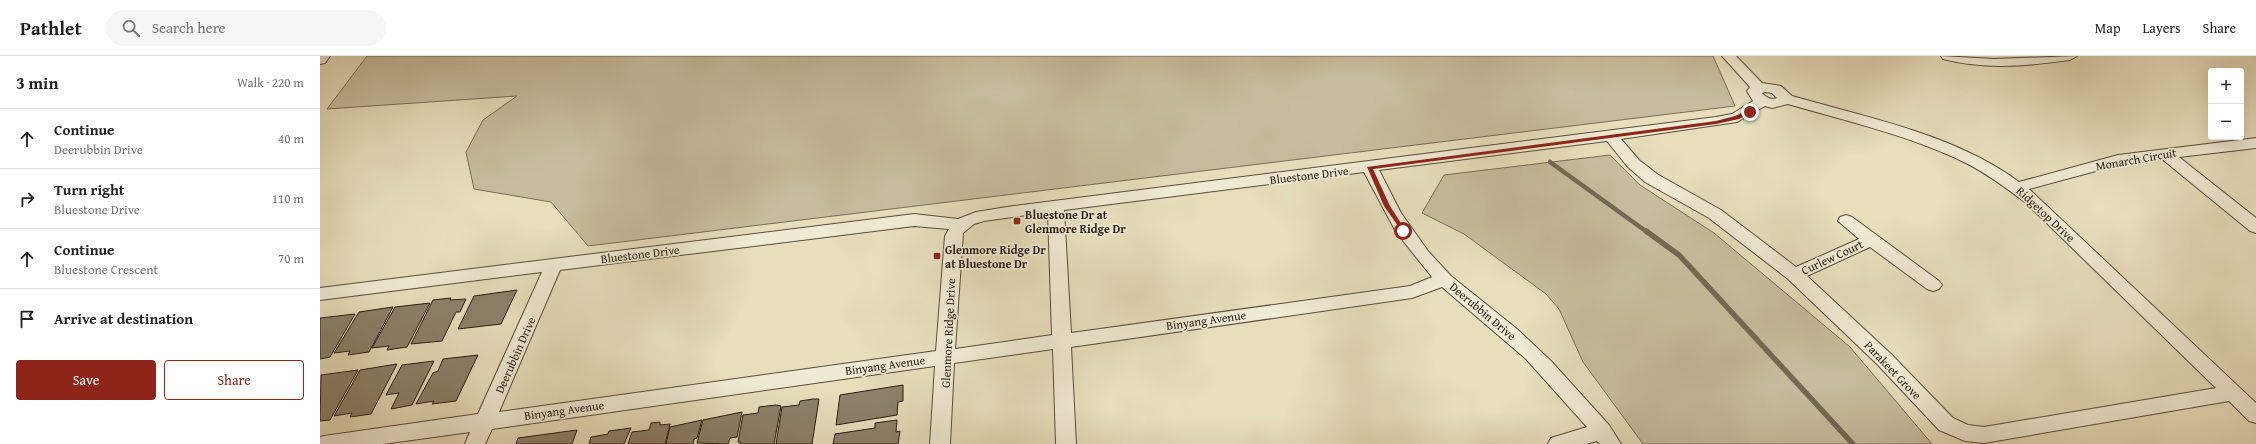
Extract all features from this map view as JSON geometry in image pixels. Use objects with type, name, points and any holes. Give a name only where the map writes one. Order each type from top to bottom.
[{"type":"street","points":[[320,60],[323,56]]},
{"type":"street","points":[[1729,56],[1761,94]]},
{"type":"street","points":[[1948,56],[1970,61],[1995,64],[2070,56]]},
{"type":"street","name":"Ridgetop Drive","points":[[1761,94],[1776,104],[1784,99],[1947,147],[1977,161],[2018,187],[2256,415]]},
{"type":"street","name":"Bluestone Drive","points":[[320,294],[914,220],[961,225],[978,217],[1007,212],[1611,136],[1737,118],[1761,94]]},
{"type":"street","name":"Parakeet Grove","points":[[1611,136],[1633,163],[1651,178],[1715,214],[1794,275],[1884,359],[1938,417],[1965,438],[2233,393]]},
{"type":"street","name":"Monarch Circuit","points":[[2018,187],[2111,161],[2256,143]]},
{"type":"street","points":[[2165,154],[2256,227]]},
{"type":"street","name":"Deerubbin Drive","points":[[1370,167],[1387,206],[1403,231],[1444,279],[1539,359],[1571,393],[1606,438]]},
{"type":"street","points":[[1056,206],[1066,444]]},
{"type":"street","name":"Curlew Court","points":[[1846,222],[1933,285]]},
{"type":"street","name":"Glenmore Ridge Drive","points":[[940,444],[947,357],[953,236],[961,225]]},
{"type":"street","name":"Curlew Court","points":[[1794,275],[1871,240]]},
{"type":"street","name":"Deerubbin Drive","points":[[475,444],[554,265]]},
{"type":"street","name":"Binyang Avenue","points":[[324,444],[1412,292],[1444,279]]},
{"type":"street","points":[[1558,444],[1606,438]]},
{"type":"shaded area","points":[[367,56],[1713,56],[1735,106],[588,246],[551,202],[474,189],[466,152],[483,120],[517,96],[327,109]]},
{"type":"shaded area","points":[[1610,155],[1640,185],[1714,233],[1850,347],[1932,444],[1643,444],[1583,362],[1559,309],[1546,294],[1464,234],[1422,213],[1444,175]]},
{"type":"building","points":[[517,290],[501,324],[458,329],[474,296]]},
{"type":"building","points":[[451,298],[450,300],[466,299],[460,312],[456,312],[442,341],[411,344],[433,300]]},
{"type":"building","points":[[430,303],[407,347],[387,350],[389,346],[372,348],[395,307]]},
{"type":"building","points":[[393,307],[369,352],[348,355],[350,351],[334,353],[359,312]]},
{"type":"building","points":[[355,314],[330,357],[320,359],[320,318]]},
{"type":"building","points":[[478,355],[456,401],[432,404],[434,401],[416,404],[433,373],[438,371],[443,359]]},
{"type":"building","points":[[434,361],[412,405],[391,409],[399,393],[386,395],[402,365]]},
{"type":"building","points":[[397,364],[371,414],[350,417],[352,413],[334,416],[360,370]]},
{"type":"building","points":[[358,370],[330,420],[320,421],[321,375]]},
{"type":"building","points":[[903,385],[903,401],[898,402],[897,415],[836,425],[840,395]]},
{"type":"building","points":[[819,399],[812,444],[776,444],[782,407],[799,405],[800,401]]},
{"type":"building","points":[[776,405],[781,406],[774,444],[740,444],[740,442],[738,442],[743,415],[758,413],[759,407]]},
{"type":"building","points":[[742,412],[737,437],[730,438],[728,444],[697,443],[703,420]]},
{"type":"building","points":[[702,420],[697,438],[694,439],[693,444],[666,444],[670,427]]},
{"type":"building","points":[[897,420],[896,432],[900,431],[898,444],[833,444],[835,434],[875,428],[875,423]]},
{"type":"building","points":[[660,422],[660,425],[670,424],[665,444],[628,444],[632,432],[649,430],[651,423]]},
{"type":"building","points":[[631,428],[624,444],[589,444],[591,437],[608,434],[609,431]]},
{"type":"building","points":[[577,430],[572,444],[516,444],[518,438]]},
{"type":"waterway","points":[[1550,162],[1647,232]]},
{"type":"waterway","points":[[1646,231],[1679,255],[1853,444]]},
{"type":"place","name":"Bluestone Dr at Glenmore Ridge Dr","points":[[1017,221]]},
{"type":"place","name":"Glenmore Ridge Dr at Bluestone Dr","points":[[937,256]]},
{"type":"route","points":[[1403,231],[1387,206],[1370,167],[1716,122],[1737,118],[1750,112]]}]
